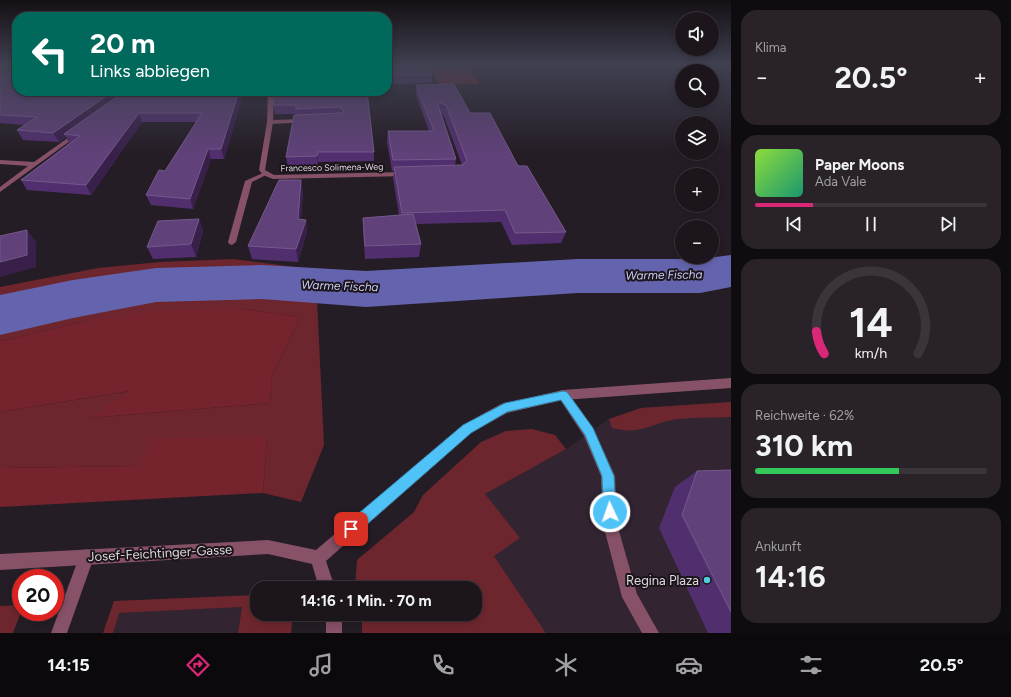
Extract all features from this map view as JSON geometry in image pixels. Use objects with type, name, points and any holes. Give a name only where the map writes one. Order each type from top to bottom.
[{"type":"street","name":"Francesco Solimena-Weg","points":[[271,96],[270,122],[262,170],[265,174],[273,177],[414,174]]},
{"type":"street","points":[[270,122],[317,121]]},
{"type":"street","points":[[0,190],[85,128]]},
{"type":"street","points":[[0,162],[35,164]]},
{"type":"street","points":[[232,242],[248,181],[265,174]]},
{"type":"street","points":[[325,581],[318,558],[467,429],[505,408],[563,395],[731,383]]},
{"type":"street","points":[[563,395],[589,432],[608,476],[610,524],[630,597],[651,633]]},
{"type":"street","name":"Josef-Feichtinger-Gasse","points":[[0,562],[268,546],[318,558]]},
{"type":"street","points":[[59,633],[86,558]]},
{"type":"street","points":[[334,621],[334,633]]},
{"type":"shaded area","points":[[233,259],[328,271],[328,278],[317,300],[324,445],[301,502],[263,493],[267,437],[139,466],[0,468],[0,412],[131,391],[90,418],[270,403],[272,376],[300,317],[244,309],[82,322],[0,341],[0,287],[98,268],[160,262]]},
{"type":"shaded area","points":[[244,309],[300,317],[272,376],[270,403],[89,418],[130,391],[0,412],[0,341],[82,322],[156,310]]},
{"type":"shaded area","points":[[731,402],[731,633],[546,633],[494,556],[485,494],[566,449],[609,419],[641,408]]},
{"type":"shaded area","points":[[731,402],[731,417],[678,419],[646,428],[632,430],[612,428],[609,419],[641,408]]},
{"type":"shaded area","points":[[532,429],[555,435],[566,449],[485,494],[520,538],[494,556],[546,633],[362,633],[362,621],[482,621],[482,581],[356,581],[357,560],[414,512],[423,495],[481,442],[506,431]]},
{"type":"shaded area","points":[[267,437],[263,493],[0,507],[0,468],[139,466],[153,438]]},
{"type":"shaded area","points":[[250,595],[250,621],[291,621],[291,633],[238,633],[242,607],[119,613],[113,633],[103,633],[114,601]]},
{"type":"shaded area","points":[[12,605],[12,621],[18,621],[13,633],[0,633],[0,606]]},
{"type":"shaded area","points":[[242,607],[238,633],[113,633],[118,613]]},
{"type":"building","points":[[0,95],[12,95],[12,96],[107,96],[53,133],[17,130],[37,117],[0,115]]},
{"type":"building","points":[[420,95],[460,95],[470,113],[490,113],[518,166],[527,166],[566,232],[515,233],[505,210],[402,213],[394,167],[462,165],[467,161],[446,105],[440,103],[438,105],[456,159],[393,160],[388,131],[434,131]]},
{"type":"building","points":[[118,96],[237,96],[221,149],[208,149],[190,199],[146,195],[159,170],[165,171],[202,113],[139,113],[86,185],[21,180],[80,136],[64,134]]},
{"type":"building","points":[[275,96],[368,96],[374,152],[318,152],[317,156],[286,157],[294,115],[342,113],[344,111],[340,107],[296,109],[296,105],[273,105]]},
{"type":"building","points":[[279,180],[301,180],[298,219],[306,220],[296,249],[248,246]]},
{"type":"building","points":[[413,214],[421,244],[365,246],[363,218]]},
{"type":"building","points":[[199,219],[191,244],[147,247],[158,221]]},
{"type":"building","points":[[27,230],[27,255],[0,262],[0,236]]},
{"type":"building","points":[[731,470],[731,612],[682,515],[697,471]]},
{"type":"waterway","name":"Warme Fischa","points":[[0,315],[73,299],[156,285],[262,282],[366,289],[578,276],[700,276],[731,271]]},
{"type":"place","name":"Regina Plaza","points":[[707,580]]},
{"type":"route","points":[[351,529],[467,429],[505,408],[563,395],[589,432],[608,476],[610,512]]}]
